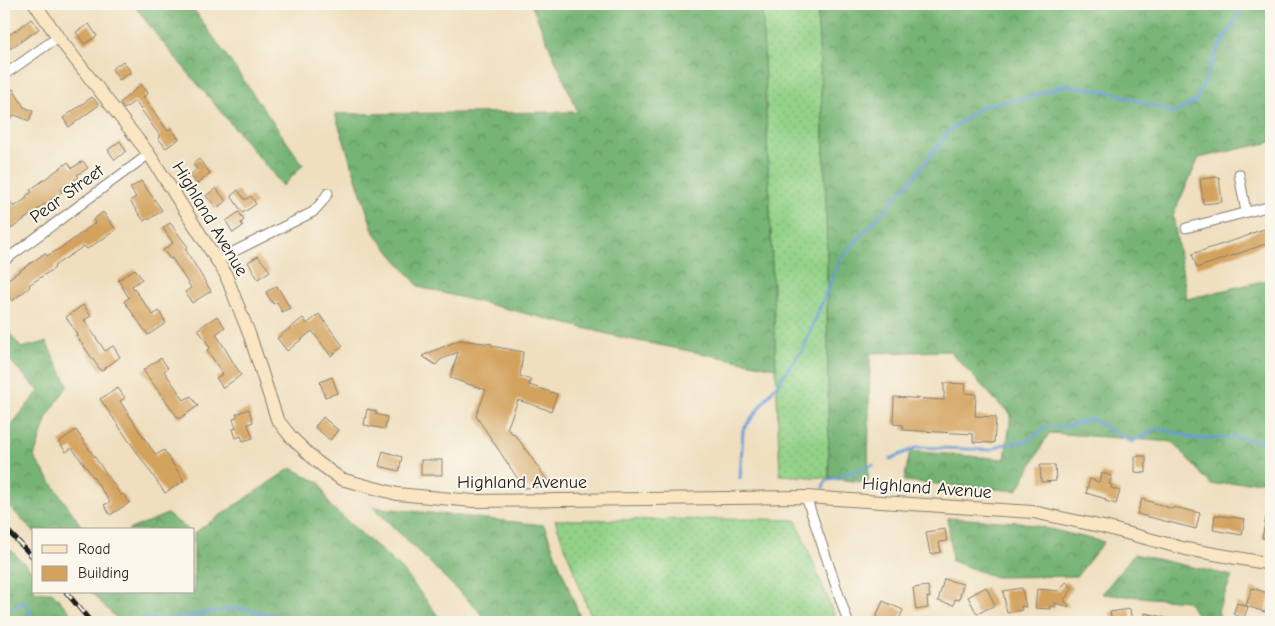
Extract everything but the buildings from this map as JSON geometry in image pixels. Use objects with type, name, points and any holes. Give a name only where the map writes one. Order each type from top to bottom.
[{"type":"main road","name":"Highland Avenue","points":[[35,4],[58,37],[149,154],[226,273],[250,336],[277,418],[291,437],[316,461],[341,479],[397,494],[473,501],[806,497],[1033,512],[1186,549],[1271,564]]},
{"type":"street","points":[[4,75],[58,37]]},
{"type":"street","name":"Pear Street","points":[[4,261],[149,154]]},
{"type":"street","points":[[1239,174],[1246,212]]},
{"type":"street","points":[[217,260],[313,212],[328,193]]},
{"type":"street","points":[[1186,228],[1271,206]]},
{"type":"street","points":[[806,497],[848,622]]},
{"type":"green space","points":[[133,4],[190,4],[303,165],[283,186],[159,38]]},
{"type":"green space","points":[[531,4],[762,4],[776,368],[628,339],[419,287],[374,233],[335,114],[578,112]]},
{"type":"green space","points":[[762,4],[817,4],[826,193],[829,478],[780,475]]},
{"type":"green space","points":[[817,4],[1271,4],[1271,142],[1199,158],[1173,215],[1187,299],[1271,279],[1271,480],[1211,485],[1173,442],[1049,433],[1017,491],[904,481],[910,451],[1005,459],[1011,414],[999,404],[950,351],[870,353],[868,483],[829,478],[826,193]]},
{"type":"green space","points":[[4,326],[21,348],[46,342],[68,385],[47,417],[34,457],[83,528],[32,528],[32,530],[4,501],[4,434],[39,391],[4,354]]},
{"type":"green space","points":[[291,468],[320,483],[330,506],[402,569],[443,622],[120,622],[93,594],[195,594],[195,532]]},
{"type":"green space","points":[[373,507],[544,525],[582,622],[487,622],[477,609]]},
{"type":"green space","points":[[167,514],[186,528],[133,528]]},
{"type":"green space","points":[[948,518],[1020,522],[1104,542],[1077,576],[995,577],[952,561]]},
{"type":"green space","points":[[555,520],[796,520],[837,622],[593,622]]},
{"type":"green space","points":[[4,543],[32,571],[32,594],[54,594],[79,622],[4,622]]},
{"type":"green space","points":[[1134,554],[1232,576],[1218,611],[1222,622],[1202,622],[1187,601],[1102,594]]},
{"type":"waterway","points":[[740,478],[743,430],[803,349],[840,259],[915,176],[950,130],[984,105],[1027,98],[1065,85],[1110,92],[1174,113],[1196,101],[1216,53],[1245,4]]},
{"type":"waterway","points":[[890,459],[918,447],[991,450],[1001,445],[1028,441],[1046,427],[1063,427],[1091,419],[1132,442],[1157,428],[1197,439],[1240,437],[1271,445]]},
{"type":"waterway","points":[[823,487],[826,481],[873,465]]},
{"type":"waterway","points":[[4,609],[25,603],[35,622]]},
{"type":"waterway","points":[[131,622],[145,618],[169,619],[238,608],[290,618],[296,622]]},
{"type":"railway","points":[[4,527],[32,556]]},
{"type":"railway","points":[[68,594],[91,622]]}]
